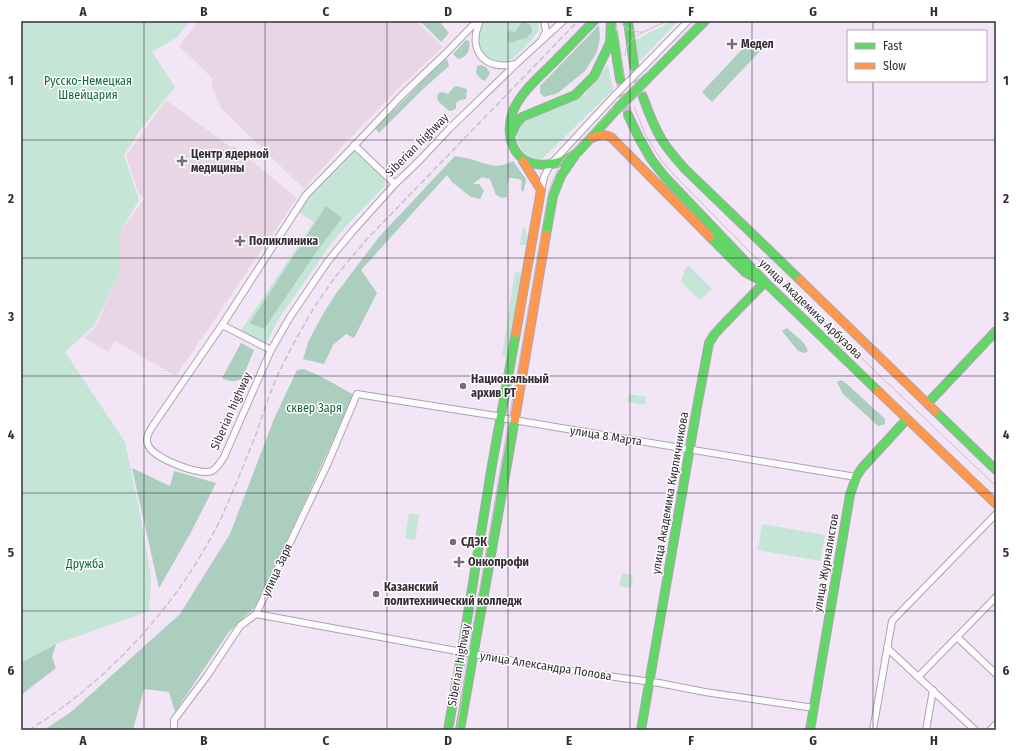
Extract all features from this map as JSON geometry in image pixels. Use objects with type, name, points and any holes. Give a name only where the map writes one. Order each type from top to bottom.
[{"type":"main road","points":[[541,190],[533,175],[514,149],[511,138],[510,121],[518,101],[529,87],[594,21]]},
{"type":"main road","points":[[511,138],[513,129],[522,117],[575,95],[594,76],[604,60],[610,43],[611,21]]},
{"type":"main road","points":[[611,21],[620,79]]},
{"type":"main road","points":[[628,21],[634,66]]},
{"type":"main road","name":"Siberian highway","points":[[460,730],[553,196],[561,176],[576,154],[618,108],[705,21]]},
{"type":"main road","name":"улица Академика Арбузова","points":[[643,97],[661,138],[685,169],[996,470]]},
{"type":"main road","name":"улица Академика Арбузова","points":[[628,116],[651,159],[660,171],[765,282],[996,504]]},
{"type":"main road","points":[[591,138],[602,135],[607,135],[611,138],[745,272],[765,282]]},
{"type":"main road","points":[[523,161],[538,166],[550,165],[562,162],[576,154]]},
{"type":"main road","name":"Siberian highway","points":[[448,730],[492,465],[541,190]]},
{"type":"main road","name":"улица Академика Кирпичникова","points":[[641,730],[709,343],[714,334],[765,282]]},
{"type":"main road","points":[[928,403],[996,331]]},
{"type":"main road","name":"улица Журналистов","points":[[810,730],[850,495],[856,477],[862,468],[907,419]]},
{"type":"street","name":"Siberian highway","points":[[477,21],[445,54],[407,89],[306,194],[222,325],[147,435],[147,443],[150,449],[171,463],[200,472],[212,470],[220,464],[271,350],[290,317],[328,261],[395,184],[449,129],[563,21]]},
{"type":"street","points":[[480,21],[475,38],[476,48],[481,56],[487,61],[496,65],[503,66],[516,64]]},
{"type":"street","points":[[542,41],[546,31],[544,21]]},
{"type":"street","name":"Siberian highway","points":[[541,190],[544,177],[550,165],[688,21]]},
{"type":"street","points":[[354,145],[395,184]]},
{"type":"street","points":[[222,325],[271,350]]},
{"type":"street","name":"улица 8 Марта","points":[[357,394],[497,416],[515,421],[856,477]]},
{"type":"street","name":"улица Заря","points":[[174,730],[174,720],[207,676],[240,626],[256,614],[327,464],[357,394]]},
{"type":"street","points":[[873,730],[892,620],[996,514]]},
{"type":"street","points":[[918,677],[995,601]]},
{"type":"street","name":"улица Александра Попова","points":[[256,614],[564,670],[814,708]]},
{"type":"street","points":[[957,637],[996,674]]},
{"type":"street","points":[[887,648],[975,730]]},
{"type":"street","points":[[926,730],[933,690]]},
{"type":"street","points":[[990,730],[996,724]]},
{"type":"shaded area","points":[[199,21],[416,21],[443,47],[398,89],[348,140],[304,189],[221,108],[211,84],[213,82],[212,78],[179,46]]},
{"type":"shaded area","points":[[166,100],[232,148],[234,146],[297,198],[176,376],[115,341],[108,352],[84,338],[95,328],[119,274],[120,232],[145,198],[139,194],[126,156]]},
{"type":"green space","name":"Русско-Немецкая Швейцария","points":[[21,21],[189,21],[177,37],[152,52],[175,87],[141,129],[124,155],[139,200],[120,232],[119,274],[94,326],[65,352],[125,442],[140,513],[151,578],[149,611],[56,644],[21,663]]},
{"type":"green space","points":[[420,21],[439,21],[449,33],[441,42]]},
{"type":"green space","points":[[485,21],[538,21],[539,30],[515,56],[507,61],[497,62],[484,55],[478,46],[478,32]]},
{"type":"green space","points":[[671,21],[678,21],[638,63],[635,41]]},
{"type":"green space","points":[[522,23],[527,23],[531,26],[532,32],[526,38],[512,43],[509,42],[507,39],[507,34],[510,31],[516,32]]},
{"type":"green space","points":[[599,25],[600,38],[597,52],[585,71],[558,93],[544,97],[540,93],[540,86]]},
{"type":"green space","points":[[466,40],[469,41],[469,50],[466,55],[458,59],[453,54]]},
{"type":"green space","points":[[750,41],[760,51],[712,102],[702,92]]},
{"type":"green space","points":[[447,59],[449,66],[422,90],[379,133],[375,128],[442,61]]},
{"type":"green space","points":[[608,64],[613,90],[542,159],[535,159],[523,152],[518,142],[516,133],[523,120],[585,94]]},
{"type":"green space","points":[[481,65],[486,67],[490,73],[485,81],[476,73],[477,66]]},
{"type":"green space","points":[[456,86],[467,89],[466,99],[460,100],[456,103],[456,108],[454,110],[449,111],[438,101],[437,96],[442,92],[448,94]]},
{"type":"green space","points":[[355,152],[384,179],[385,186],[330,245],[278,320],[267,342],[262,342],[240,332],[314,222],[299,211],[311,194],[349,154]]},
{"type":"green space","points":[[455,156],[497,166],[513,161],[526,179],[524,190],[522,192],[522,181],[519,179],[509,178],[507,185],[507,197],[502,198],[496,195],[490,179],[482,177],[473,184],[479,184],[484,191],[480,199],[471,197],[452,182],[447,175],[361,270],[377,293],[354,338],[346,334],[333,345],[324,364],[303,359],[309,340],[335,295],[379,237]]},
{"type":"green space","points":[[326,206],[342,218],[317,251],[264,329],[250,323]]},
{"type":"green space","points":[[523,227],[525,228],[527,235],[527,245],[520,245]]},
{"type":"green space","points":[[688,265],[712,289],[700,300],[681,282],[685,269]]},
{"type":"green space","points":[[515,271],[521,273],[522,276],[507,357],[502,356]]},
{"type":"green space","points":[[787,328],[804,343],[808,351],[805,353],[798,351],[782,331]]},
{"type":"green space","points":[[241,343],[254,350],[242,379],[232,381],[222,378]]},
{"type":"green space","name":"сквер Заря","points":[[304,369],[354,395],[257,605],[228,633],[175,712],[169,692],[144,689],[133,730],[44,730],[71,712],[180,614],[230,534],[274,419],[297,370]]},
{"type":"green space","points":[[841,380],[885,419],[885,424],[878,426],[843,394],[837,382]]},
{"type":"green space","points":[[629,394],[646,397],[645,405],[627,402]]},
{"type":"green space","points":[[132,468],[170,486],[174,471],[216,483],[190,534],[159,588]]},
{"type":"green space","points":[[409,513],[419,515],[415,540],[405,538]]},
{"type":"green space","points":[[762,524],[825,535],[820,561],[758,550]]},
{"type":"green space","points":[[622,573],[633,575],[631,588],[619,586]]},
{"type":"green space","points":[[56,644],[52,657],[56,668],[21,695],[21,663]]},
{"type":"tunnel","points":[[634,66],[643,97]]},
{"type":"tunnel","points":[[620,80],[628,115]]},
{"type":"tram line","points":[[616,21],[624,75]]},
{"type":"tram line","points":[[619,21],[630,30],[643,32]]},
{"type":"tram line","points":[[625,55],[627,46],[632,40],[666,21]]},
{"type":"tram line","points":[[457,730],[470,644],[548,195],[551,186],[562,161],[697,21]]},
{"type":"tram line","points":[[634,107],[646,136],[661,160],[678,179],[754,256],[996,486]]},
{"type":"railway","points":[[29,730],[88,688],[115,663],[164,608],[186,579],[222,516],[248,455],[278,374],[314,308],[337,275],[366,240],[578,21]]},
{"type":"traffic: fast","points":[[594,21],[531,85],[516,104],[510,120],[510,135],[513,147],[520,156],[528,162],[538,164],[559,162],[570,158],[579,151],[618,108]]},
{"type":"traffic: fast","points":[[512,133],[516,124],[522,117],[575,95],[594,76],[610,43],[611,21]]},
{"type":"traffic: fast","points":[[628,21],[634,66]]},
{"type":"traffic: fast","points":[[648,78],[705,21]]},
{"type":"traffic: fast","points":[[613,34],[620,79]]},
{"type":"traffic: fast","points":[[618,108],[648,78]]},
{"type":"traffic: fast","points":[[643,97],[659,135],[676,159],[800,280]]},
{"type":"traffic: fast","points":[[628,115],[651,159],[665,177],[765,282],[878,391]]},
{"type":"traffic: fast","points":[[546,235],[553,196],[561,176],[576,154]]},
{"type":"traffic: fast","points":[[710,237],[745,272],[758,279]]},
{"type":"traffic: fast","points":[[641,730],[709,343],[722,326],[765,282]]},
{"type":"traffic: fast","points":[[928,403],[996,331]]},
{"type":"traffic: fast","points":[[448,730],[492,465],[516,333]]},
{"type":"traffic: fast","points":[[935,411],[996,470]]},
{"type":"traffic: fast","points":[[460,730],[515,419]]},
{"type":"traffic: fast","points":[[810,730],[850,495],[856,477],[862,468],[907,419]]},
{"type":"traffic: slow","points":[[592,138],[602,135],[611,137],[710,237]]},
{"type":"traffic: slow","points":[[516,333],[541,190],[523,161]]},
{"type":"traffic: slow","points":[[515,419],[546,235]]},
{"type":"traffic: slow","points":[[800,280],[935,411]]},
{"type":"traffic: slow","points":[[878,391],[996,504]]},
{"type":"place","name":"Медел","points":[[732,44]]},
{"type":"place","name":"Центр ядерной медицины","points":[[182,161]]},
{"type":"place","name":"Поликлиника","points":[[240,241]]},
{"type":"place","name":"Национальный архив РТ","points":[[463,386]]},
{"type":"place","name":"СДЭК","points":[[453,542]]},
{"type":"place","name":"Онкопрофи","points":[[459,562]]},
{"type":"place","name":"Казанский политехнический колледж","points":[[376,594]]},
{"type":"park label","name":"Дружба","points":[[85,564]]}]
